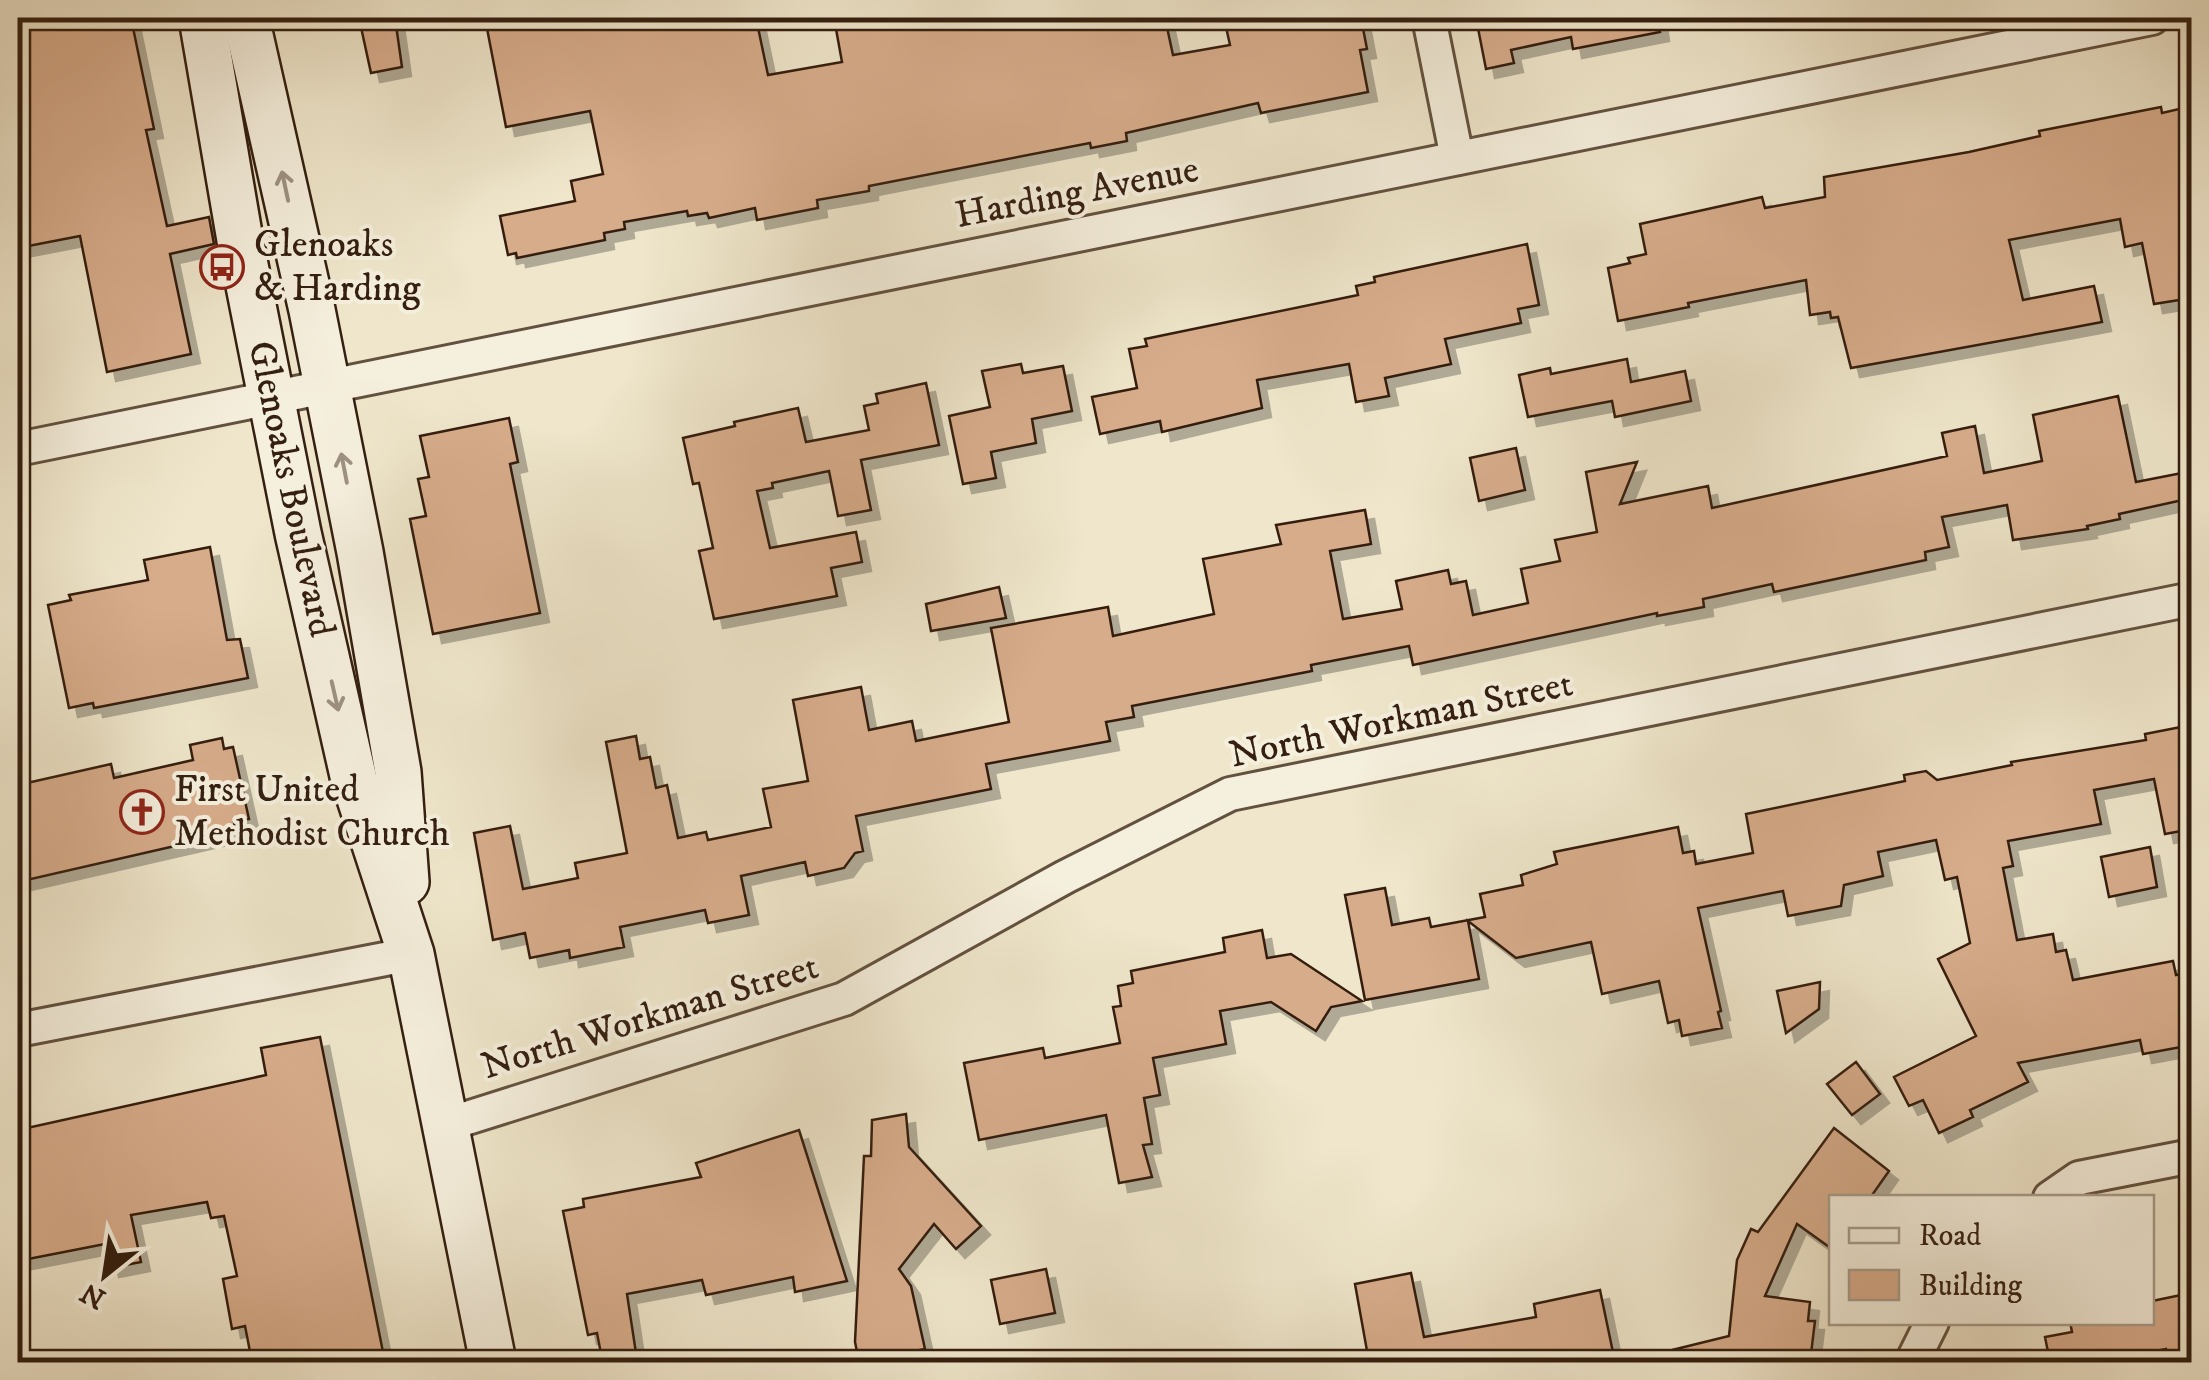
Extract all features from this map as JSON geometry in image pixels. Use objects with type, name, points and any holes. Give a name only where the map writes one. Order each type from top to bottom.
[{"type":"main road","name":"Glenoaks Boulevard","points":[[202,18],[271,396],[354,780],[411,954],[493,1362]]},
{"type":"main road","name":"Glenoaks Boulevard","points":[[246,18],[328,384],[398,772],[411,954]]},
{"type":"street","points":[[1429,18],[1457,158]]},
{"type":"street","name":"Harding Avenue","points":[[18,449],[2152,18]]},
{"type":"street","name":"North Workman Street","points":[[445,1125],[844,998],[1066,876],[1230,794],[2192,599]]},
{"type":"street","points":[[18,1030],[411,954]]},
{"type":"street","points":[[2054,1195],[2079,1178],[2192,1156]]},
{"type":"street","points":[[1912,1362],[1930,1325]]},
{"type":"building","points":[[76,18],[131,18],[154,129],[146,130],[167,226],[209,217],[214,244],[170,254],[191,354],[107,372],[80,236],[18,248],[18,30]]},
{"type":"building","points":[[359,18],[395,18],[402,67],[371,73]]},
{"type":"building","points":[[485,18],[756,18],[768,75],[842,62],[834,18],[1165,18],[1173,55],[1230,45],[1226,27],[1248,23],[1247,18],[1361,18],[1367,49],[1360,50],[1368,92],[1261,113],[1258,103],[1126,133],[1127,141],[1091,148],[1090,143],[869,186],[869,191],[817,200],[818,208],[757,220],[755,208],[709,218],[707,213],[688,216],[687,211],[624,222],[625,229],[604,233],[605,240],[517,258],[516,253],[508,255],[500,216],[575,201],[571,181],[603,174],[590,111],[506,127]]},
{"type":"building","points":[[1476,18],[1658,18],[1660,32],[1573,49],[1571,37],[1511,50],[1514,63],[1486,69]]},
{"type":"building","points":[[2192,106],[2192,298],[2154,304],[2142,243],[2125,247],[2120,219],[2009,240],[2023,300],[2094,286],[2102,322],[1851,368],[1838,317],[1831,318],[1830,312],[1810,315],[1806,280],[1618,321],[1608,268],[1646,254],[1640,224],[1762,197],[1765,208],[1825,197],[1824,177],[1969,152],[2040,136],[2039,131],[2161,107],[2162,113]]},
{"type":"building","points":[[1527,244],[1539,305],[1518,309],[1521,323],[1445,339],[1451,364],[1385,378],[1389,396],[1356,402],[1349,364],[1257,380],[1262,408],[1162,432],[1160,421],[1100,434],[1092,397],[1137,388],[1129,349],[1147,346],[1145,339],[1358,295],[1356,286],[1375,282],[1374,277]]},
{"type":"building","points":[[1627,359],[1631,382],[1685,371],[1691,401],[1615,417],[1612,401],[1528,417],[1519,375],[1550,368],[1551,374]]},
{"type":"building","points":[[1021,364],[1023,373],[1063,366],[1072,411],[1032,419],[1036,443],[991,452],[996,478],[963,484],[949,416],[990,407],[982,371]]},
{"type":"building","points":[[926,383],[939,445],[861,460],[871,510],[838,516],[829,471],[772,483],[773,488],[757,491],[770,548],[856,532],[862,562],[831,568],[837,596],[714,619],[699,551],[713,548],[699,483],[693,484],[683,438],[798,408],[806,442],[869,430],[864,406],[878,403],[876,394]]},
{"type":"building","points":[[2118,396],[2136,482],[2192,471],[2192,498],[2119,514],[2120,519],[2087,526],[2088,529],[2013,540],[2007,505],[1942,517],[1949,547],[1925,552],[1926,560],[1774,592],[1772,584],[1703,599],[1704,607],[1657,613],[1413,665],[1409,646],[1311,665],[1312,671],[1132,706],[1134,717],[1106,722],[1110,741],[986,764],[991,789],[856,816],[863,851],[855,853],[844,868],[808,876],[805,862],[741,876],[749,915],[708,923],[705,910],[620,927],[624,947],[570,958],[569,950],[530,958],[525,933],[493,940],[474,833],[510,826],[523,889],[578,878],[575,863],[627,853],[606,742],[636,736],[640,759],[650,757],[656,788],[667,785],[678,838],[706,832],[708,840],[771,827],[763,789],[808,781],[793,700],[861,687],[869,730],[912,721],[916,741],[1009,722],[991,628],[1108,607],[1113,636],[1214,614],[1203,559],[1281,544],[1276,525],[1365,510],[1371,544],[1330,551],[1343,619],[1402,609],[1396,581],[1448,570],[1451,584],[1466,581],[1473,615],[1528,603],[1521,569],[1560,561],[1555,540],[1597,532],[1586,472],[1637,462],[1620,504],[1708,486],[1712,508],[1947,456],[1942,433],[1975,426],[1984,473],[2042,461],[2033,415]]},
{"type":"building","points":[[509,418],[518,462],[510,464],[540,613],[433,634],[410,519],[426,516],[418,479],[429,477],[420,436]]},
{"type":"building","points":[[1516,448],[1525,490],[1479,501],[1470,458]]},
{"type":"building","points":[[210,547],[227,640],[240,639],[248,678],[94,708],[93,703],[69,708],[48,605],[71,600],[69,595],[148,580],[144,560]]},
{"type":"building","points":[[999,587],[1006,618],[931,631],[926,604]]},
{"type":"building","points":[[2181,727],[2183,735],[2192,733],[2192,829],[2165,834],[2154,779],[2094,790],[2101,824],[2008,841],[2013,866],[2003,868],[2017,940],[2053,934],[2056,952],[2066,950],[2073,980],[2173,961],[2176,975],[2192,972],[2192,1045],[2143,1054],[2140,1040],[2018,1063],[2028,1082],[1970,1110],[1973,1117],[1939,1133],[1923,1100],[1909,1106],[1894,1077],[1976,1036],[1938,959],[1970,943],[1957,877],[1945,880],[1936,840],[1878,852],[1883,876],[1844,885],[1841,906],[1788,916],[1783,891],[1698,908],[1722,1028],[1682,1036],[1679,1020],[1668,1023],[1659,981],[1602,994],[1591,942],[1516,958],[1468,921],[1479,979],[1365,1000],[1345,895],[1385,888],[1392,925],[1429,918],[1431,927],[1485,917],[1480,894],[1523,885],[1521,875],[1557,864],[1554,852],[1678,827],[1683,853],[1694,851],[1696,864],[1753,853],[1746,814],[1905,781],[1904,775],[1926,771],[1937,780],[2012,765],[2011,762],[2146,740],[2145,734]]},
{"type":"building","name":"First United Methodist Church","points":[[222,738],[224,749],[233,747],[249,819],[234,822],[236,832],[18,882],[18,785],[111,764],[114,778],[193,760],[190,745]]},
{"type":"building","points":[[2150,847],[2157,887],[2109,897],[2101,857]]},
{"type":"building","points":[[1262,930],[1267,958],[1291,954],[1362,1001],[1331,1007],[1316,1031],[1271,1002],[1220,1011],[1226,1044],[1153,1058],[1160,1095],[1144,1098],[1152,1144],[1143,1145],[1152,1177],[1119,1183],[1106,1115],[979,1140],[964,1063],[1043,1048],[1045,1058],[1120,1043],[1113,1007],[1121,1006],[1118,986],[1133,983],[1131,971],[1225,952],[1223,938]]},
{"type":"building","points":[[1820,982],[1819,1009],[1786,1033],[1777,991]]},
{"type":"building","points":[[320,1037],[385,1362],[252,1362],[245,1326],[232,1329],[223,1279],[237,1276],[224,1216],[211,1218],[207,1202],[131,1215],[141,1262],[110,1268],[105,1244],[18,1261],[18,1223],[27,1221],[18,1169],[18,1130],[266,1075],[261,1048]]},
{"type":"building","points":[[1856,1062],[1880,1094],[1852,1115],[1827,1084]]},
{"type":"building","points":[[906,1114],[909,1147],[981,1226],[956,1249],[934,1224],[899,1269],[911,1286],[925,1349],[859,1362],[855,1342],[864,1156],[871,1156],[872,1120]]},
{"type":"building","points":[[1834,1128],[1889,1171],[1872,1195],[1829,1195],[1829,1247],[1797,1224],[1765,1296],[1810,1302],[1808,1321],[1815,1321],[1811,1354],[1803,1353],[1801,1362],[1726,1362],[1727,1359],[1672,1350],[1729,1336],[1737,1260],[1751,1229],[1758,1232]]},
{"type":"building","points":[[799,1130],[847,1281],[795,1292],[793,1277],[706,1295],[702,1280],[627,1294],[636,1353],[602,1359],[597,1333],[588,1335],[563,1211],[584,1207],[583,1199],[701,1177],[696,1163]]},
{"type":"building","points":[[1046,1269],[1055,1313],[1000,1324],[991,1280]]},
{"type":"building","points":[[1411,1273],[1424,1337],[1536,1317],[1534,1304],[1600,1290],[1615,1362],[1369,1362],[1355,1284]]},
{"type":"building","points":[[2181,1295],[2182,1303],[2192,1302],[2192,1362],[2169,1362],[2166,1349],[2102,1362],[2050,1362],[2045,1337],[2072,1332],[2071,1325],[2154,1325],[2154,1301]]},
{"type":"place","name":"Glenoaks & Harding","points":[[222,267]]},
{"type":"place","name":"First United Methodist Church","points":[[142,812]]}]
